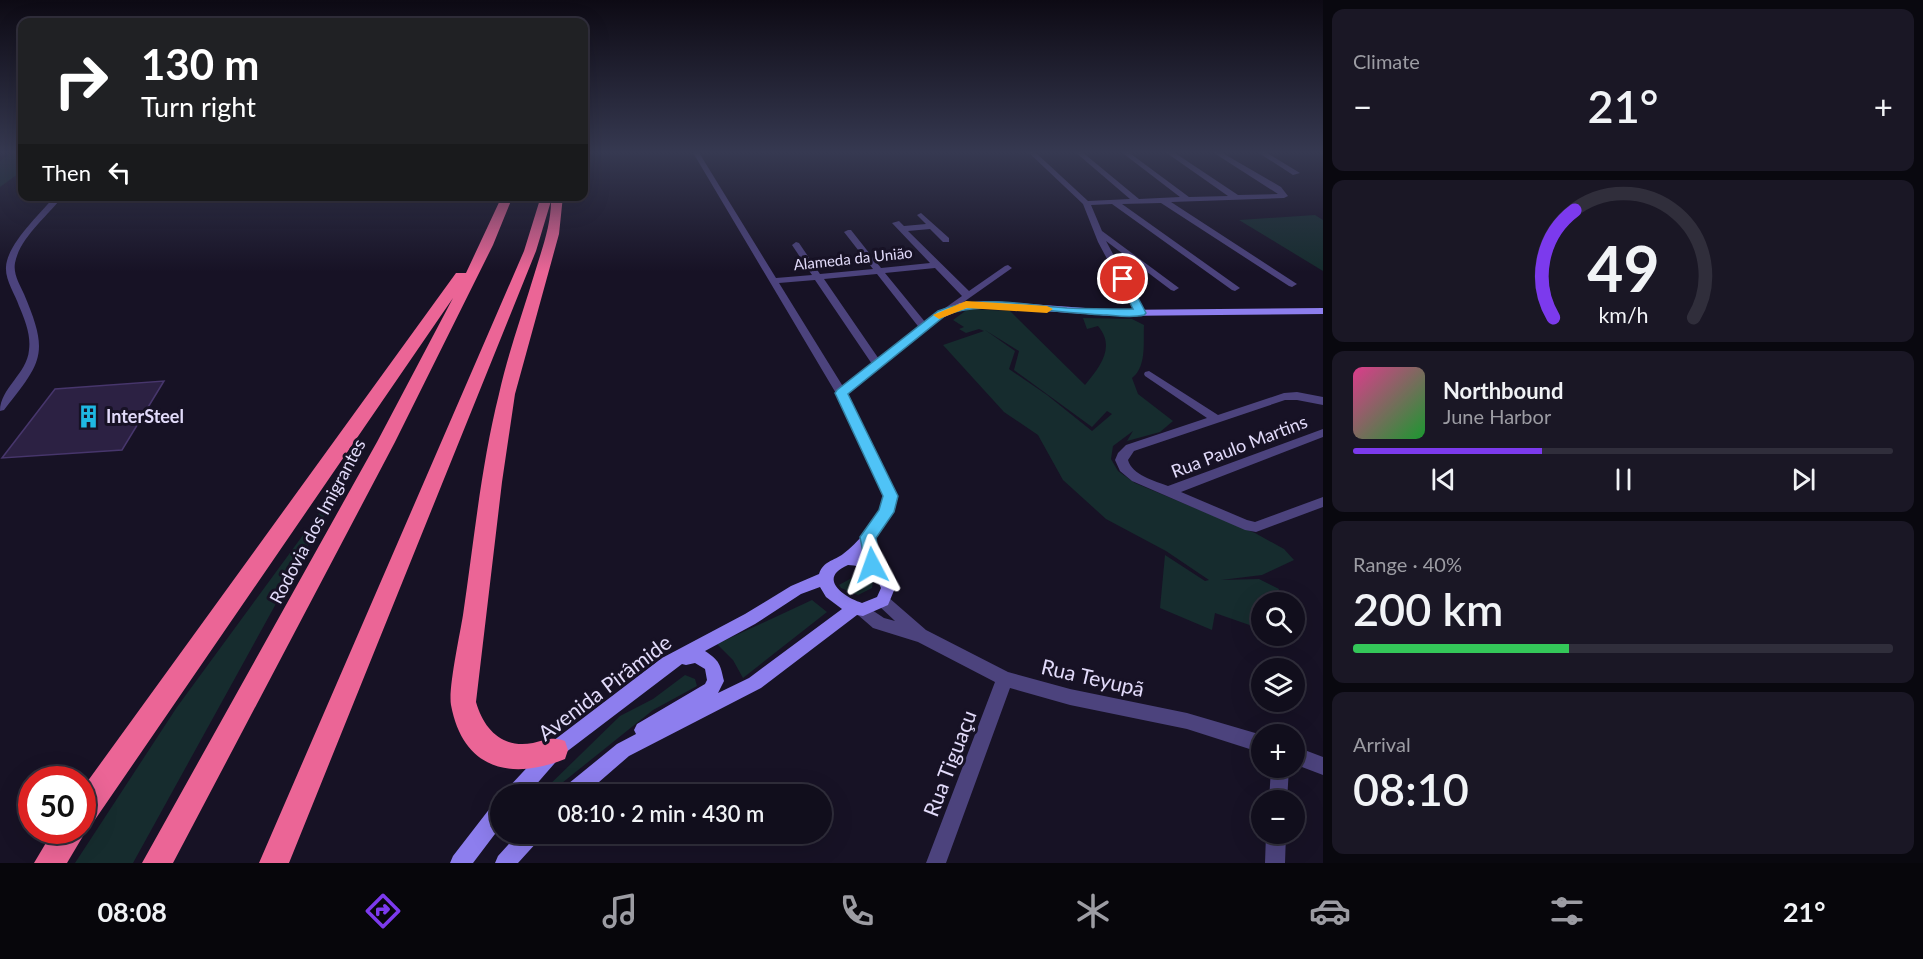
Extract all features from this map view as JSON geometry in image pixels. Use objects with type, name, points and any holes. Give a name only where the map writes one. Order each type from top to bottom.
[{"type":"highway","name":"Rodovia dos Imigrantes","points":[[157,863],[386,442],[477,265],[506,201]]},
{"type":"highway","points":[[274,863],[530,251],[545,201]]},
{"type":"highway","points":[[555,750],[522,759],[503,755],[477,738],[467,720],[464,702],[502,421],[507,394],[553,234],[556,201]]},
{"type":"highway","points":[[96,794],[429,324],[459,277],[477,265]]},
{"type":"highway","points":[[49,863],[62,844]]},
{"type":"main road","points":[[859,609],[835,598],[829,590],[826,578],[835,564],[847,559],[868,537],[886,512],[891,496],[841,393],[948,310],[966,304],[990,304],[1067,311],[1140,313],[1323,311]]},
{"type":"main road","points":[[868,537],[872,565]]},
{"type":"main road","points":[[623,750],[755,684],[859,609],[884,601],[888,588],[886,579],[872,565],[847,559]]},
{"type":"main road","name":"Avenida Pirâmide","points":[[525,784],[555,750],[668,663],[750,619],[796,590],[826,578]]},
{"type":"main road","points":[[583,784],[652,724],[711,689],[716,681],[715,673],[705,658],[691,656],[668,663]]},
{"type":"main road","points":[[460,863],[490,824]]},
{"type":"main road","points":[[505,863],[522,844]]},
{"type":"street","points":[[719,191],[841,393]]},
{"type":"street","points":[[1073,191],[1086,203],[1140,313]]},
{"type":"street","points":[[1125,191],[1138,202]]},
{"type":"street","points":[[1176,191],[1188,200]]},
{"type":"street","points":[[1227,191],[1237,198]]},
{"type":"street","points":[[1086,203],[1284,196],[1280,191]]},
{"type":"street","points":[[0,407],[33,364],[36,350],[35,330],[12,276],[11,261],[20,246],[56,201]]},
{"type":"street","points":[[1164,201],[1292,284]]},
{"type":"street","points":[[1115,203],[1235,288]]},
{"type":"street","points":[[921,215],[945,240]]},
{"type":"street","points":[[931,226],[899,226],[967,295]]},
{"type":"street","points":[[848,232],[877,271],[926,328]]},
{"type":"street","points":[[1099,232],[1174,288]]},
{"type":"street","points":[[796,245],[878,365]]},
{"type":"street","name":"Alameda da União","points":[[774,282],[936,265]]},
{"type":"street","points":[[948,310],[1008,268]]},
{"type":"street","points":[[978,289],[978,298],[990,304]]},
{"type":"street","points":[[1149,374],[1216,419]]},
{"type":"street","points":[[1323,401],[1290,396],[1130,448],[1122,453],[1120,460],[1122,467],[1129,473],[1245,525],[1256,527],[1323,502]]},
{"type":"street","name":"Rua Paulo Martins","points":[[1167,492],[1323,433]]},
{"type":"street","name":"Rua Teyupã","points":[[884,601],[922,636]]},
{"type":"street","name":"Rua Teyupã","points":[[859,609],[879,623],[922,636],[1005,679],[1070,697],[1187,721],[1251,741]]},
{"type":"street","name":"Rua Tiguaçu","points":[[936,863],[1005,679]]},
{"type":"street","points":[[1305,759],[1323,766]]},
{"type":"street","points":[[1275,863],[1276,844]]},
{"type":"green space","points":[[1315,215],[1323,220],[1323,271],[1239,220]]},
{"type":"green space","points":[[968,309],[1010,311],[1085,385],[1104,357],[1106,342],[1098,326],[1087,329],[1083,318],[1132,319],[1144,325],[1142,361],[1132,378],[1138,394],[1173,421],[1160,432],[1127,441],[1133,431],[1113,446],[1111,459],[1118,471],[1135,483],[1255,533],[1284,549],[1294,560],[1262,575],[1221,580],[1259,579],[1279,589],[1278,592],[1251,592],[1251,626],[1215,613],[1212,630],[1160,608],[1165,555],[1205,581],[1209,580],[1166,551],[1106,519],[1063,480],[1038,435],[1004,412],[943,345],[984,331],[979,329],[966,333],[959,329],[964,327],[953,320]],"holes":[[[985,330],[1019,351],[1014,370],[1092,427],[1107,411],[1112,414],[1092,431],[1047,395],[1009,369],[1015,351]]]},
{"type":"green space","points":[[347,475],[133,863],[75,863],[87,844],[96,844],[96,831],[177,707]]},
{"type":"green space","points":[[859,574],[873,581],[872,588],[858,595],[839,585]]},
{"type":"green space","points":[[812,600],[827,612],[743,678],[733,660],[717,644]]},
{"type":"green space","points":[[685,675],[695,679],[697,686],[653,710],[561,784],[550,784],[620,716],[653,699]]},
{"type":"building","name":"InterSteel","points":[[164,381],[122,450],[2,458],[55,389]]},
{"type":"slow traffic","points":[[939,315],[966,304],[1047,309]]},
{"type":"place","name":"InterSteel","points":[[88,416]]},
{"type":"route","points":[[872,565],[868,537],[886,512],[891,496],[841,393],[926,328],[942,313],[960,306],[990,304],[1067,311],[1140,313],[1123,279]]}]
